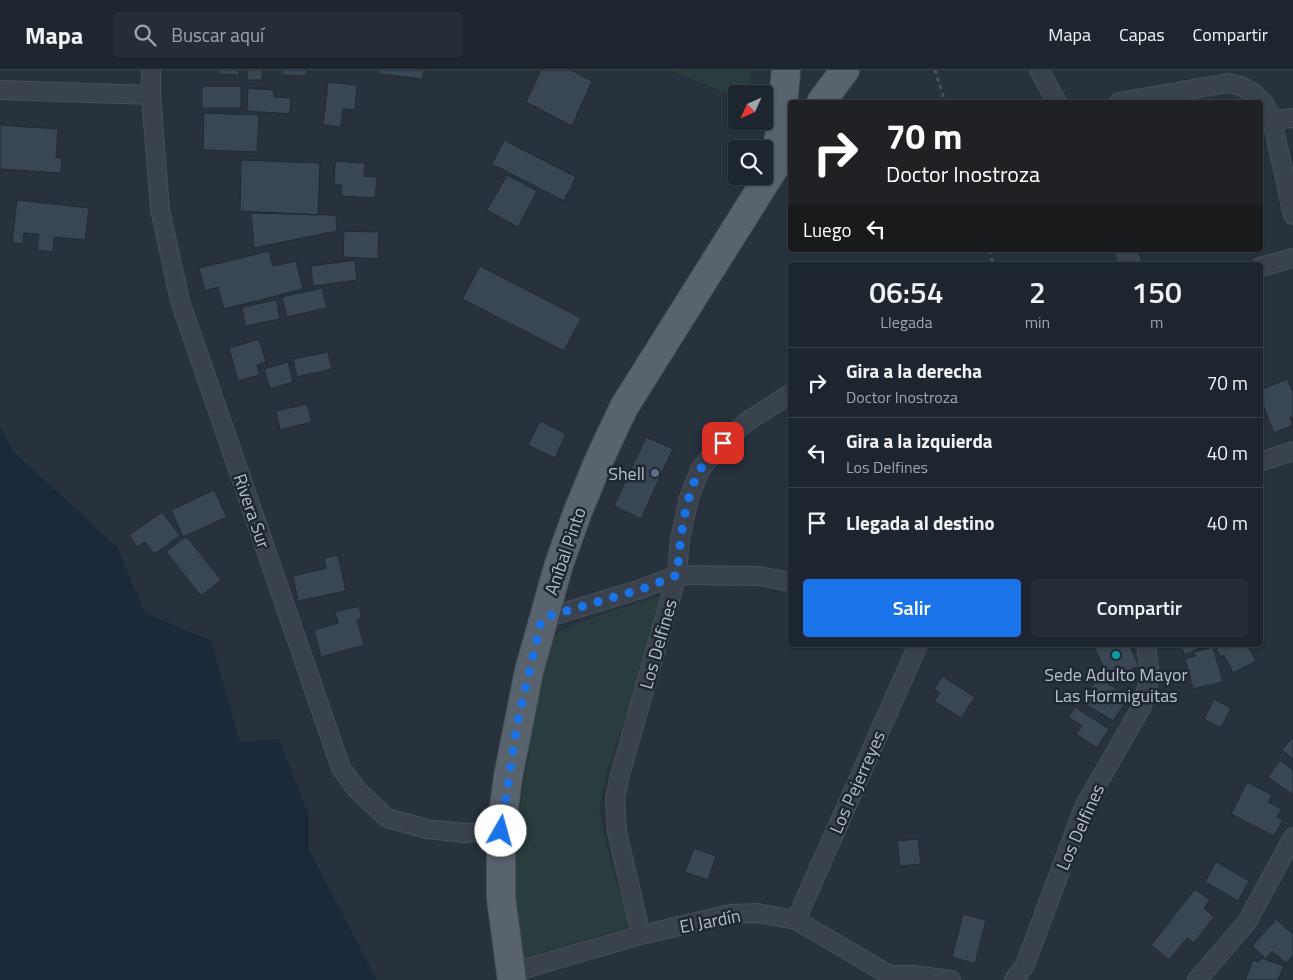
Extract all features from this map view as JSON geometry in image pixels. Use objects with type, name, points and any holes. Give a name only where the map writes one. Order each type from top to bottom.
[{"type":"main road","name":"Aníbal Pinto","points":[[774,168],[781,126],[786,70]]},
{"type":"main road","points":[[822,100],[845,70]]},
{"type":"main road","name":"Aníbal Pinto","points":[[511,976],[502,898],[501,831],[517,724],[542,618],[559,564],[578,510],[624,407],[788,148]]},
{"type":"street","name":"Rivera Sur","points":[[151,70],[151,95],[160,209],[180,301],[341,768],[358,791],[387,818],[427,829],[464,833],[501,831]]},
{"type":"street","points":[[1039,70],[1056,100]]},
{"type":"street","points":[[1131,100],[1228,84],[1241,86],[1255,94],[1260,100]]},
{"type":"street","points":[[0,90],[151,95]]},
{"type":"street","points":[[1263,103],[1272,120],[1293,215]]},
{"type":"street","points":[[1272,120],[1293,118]]},
{"type":"street","points":[[1263,265],[1293,258]]},
{"type":"street","name":"Los Delfines","points":[[641,935],[617,832],[615,799],[677,575],[680,539],[689,498],[700,470],[714,451],[748,422],[788,395]]},
{"type":"street","points":[[1263,461],[1293,451]]},
{"type":"street","points":[[542,618],[642,589],[677,575],[759,576],[788,582]]},
{"type":"street","name":"Los Pejerreyes","points":[[796,920],[917,647]]},
{"type":"street","name":"Los Delfines","points":[[1014,980],[1025,965],[1084,807],[1142,706],[1150,677],[1146,647]]},
{"type":"street","points":[[1197,980],[1247,922],[1293,837]]},
{"type":"street","name":"El Jardín","points":[[511,976],[641,935],[730,914],[758,913],[796,920],[893,977]]},
{"type":"street","points":[[893,977],[914,975],[951,980]]},
{"type":"path","points":[[935,70],[944,100]]},
{"type":"green space","points":[[670,70],[752,70],[750,85],[728,85],[728,94]]},
{"type":"green space","points":[[667,594],[606,775],[599,811],[610,860],[630,926],[522,959],[514,906],[514,864],[536,700],[546,655],[557,634],[575,624]]},
{"type":"water","points":[[0,426],[13,451],[117,547],[145,613],[211,641],[240,742],[279,739],[309,816],[309,850],[377,980],[0,980]]},
{"type":"building","points":[[218,70],[239,70],[239,75],[218,74]]},
{"type":"building","points":[[247,70],[263,70],[262,80],[247,80]]},
{"type":"building","points":[[282,70],[307,70],[306,76],[282,75]]},
{"type":"building","points":[[378,70],[424,70],[423,79],[378,74]]},
{"type":"building","points":[[541,70],[571,70],[592,81],[572,126],[526,102]]},
{"type":"building","points":[[328,82],[357,85],[355,110],[343,109],[341,127],[323,125]]},
{"type":"building","points":[[202,86],[241,86],[241,108],[202,108]]},
{"type":"building","points":[[248,88],[274,90],[274,97],[291,98],[290,114],[247,111]]},
{"type":"building","points":[[204,113],[259,115],[257,152],[203,150]]},
{"type":"building","points":[[0,125],[58,129],[56,157],[62,158],[61,173],[0,169]]},
{"type":"building","points":[[504,140],[576,177],[564,201],[492,164]]},
{"type":"building","points":[[241,160],[320,163],[318,215],[240,211]]},
{"type":"building","points":[[335,161],[365,163],[364,176],[377,177],[375,198],[341,196],[342,185],[334,185]]},
{"type":"building","points":[[507,175],[537,191],[518,227],[487,210]]},
{"type":"building","points":[[17,200],[89,208],[85,240],[54,237],[53,252],[37,250],[39,234],[24,233],[23,244],[12,243]]},
{"type":"building","points":[[251,213],[336,215],[337,231],[254,248]]},
{"type":"building","points":[[344,231],[379,232],[378,259],[343,257]]},
{"type":"building","points":[[269,251],[273,266],[296,261],[303,289],[224,309],[218,287],[205,291],[199,268]]},
{"type":"building","points":[[355,260],[357,280],[313,286],[311,266]]},
{"type":"building","points":[[480,266],[581,318],[564,351],[462,299]]},
{"type":"building","points":[[322,288],[327,308],[287,317],[282,297]]},
{"type":"building","points":[[277,300],[280,319],[245,326],[242,307]]},
{"type":"building","points":[[259,339],[266,362],[257,365],[260,375],[238,381],[229,348]]},
{"type":"building","points":[[328,352],[332,369],[297,377],[293,359]]},
{"type":"building","points":[[288,362],[293,382],[270,389],[264,369]]},
{"type":"building","points":[[1287,379],[1293,392],[1293,417],[1290,418],[1293,425],[1274,433],[1263,406],[1263,389]]},
{"type":"building","points":[[307,404],[312,422],[280,430],[276,411]]},
{"type":"building","points":[[540,421],[566,434],[555,458],[528,445]]},
{"type":"building","points":[[646,437],[673,449],[641,519],[614,506]]},
{"type":"building","points":[[214,490],[227,517],[183,537],[171,510]]},
{"type":"building","points":[[162,512],[180,536],[154,554],[145,542],[137,547],[129,535]]},
{"type":"building","points":[[187,537],[221,580],[201,596],[166,552]]},
{"type":"building","points":[[338,555],[346,591],[298,601],[293,576],[326,568],[324,558]]},
{"type":"building","points":[[359,606],[362,619],[357,620],[364,645],[321,657],[314,630],[338,623],[335,612]]},
{"type":"building","name":"Sede Adulto Mayor Las Hormiguitas","points":[[1094,647],[1130,647],[1139,666],[1109,679]]},
{"type":"building","points":[[1181,647],[1202,647],[1185,655]]},
{"type":"building","points":[[1213,647],[1223,682],[1193,689],[1185,659],[1195,656],[1194,652]]},
{"type":"building","points":[[1216,647],[1248,647],[1256,661],[1233,673],[1224,655],[1221,657]]},
{"type":"building","points":[[942,676],[975,697],[961,718],[934,701],[940,693],[934,689]]},
{"type":"building","points":[[1098,677],[1129,697],[1113,721],[1082,702]]},
{"type":"building","points":[[1214,699],[1231,708],[1221,728],[1204,719]]},
{"type":"building","points":[[1075,707],[1109,729],[1097,748],[1076,734],[1082,726],[1068,717]]},
{"type":"building","points":[[1293,737],[1293,759],[1282,750]]},
{"type":"building","points":[[1280,760],[1293,770],[1293,795],[1268,777]]},
{"type":"building","points":[[1247,782],[1272,795],[1268,802],[1282,809],[1277,817],[1283,820],[1274,836],[1231,814]]},
{"type":"building","points":[[918,839],[921,864],[900,866],[897,841]]},
{"type":"building","points":[[694,848],[716,856],[708,880],[685,872]]},
{"type":"building","points":[[1216,862],[1249,881],[1238,901],[1205,882]]},
{"type":"building","points":[[1195,889],[1210,900],[1204,908],[1214,917],[1194,943],[1187,938],[1169,960],[1151,945]]},
{"type":"building","points":[[963,914],[986,920],[975,964],[952,957]]},
{"type":"building","points":[[1276,919],[1293,934],[1293,955],[1286,963],[1272,951],[1266,959],[1252,946]]},
{"type":"building","points":[[1261,958],[1284,966],[1278,980],[1245,980],[1253,960],[1259,962]]},
{"type":"place","name":"Shell","points":[[655,473]]},
{"type":"place","name":"Sede Adulto Mayor Las Hormiguitas","points":[[1116,655]]},
{"type":"route","points":[[501,831],[517,724],[542,618],[642,589],[677,575],[680,539],[689,498],[700,470],[714,451],[723,443]]}]
